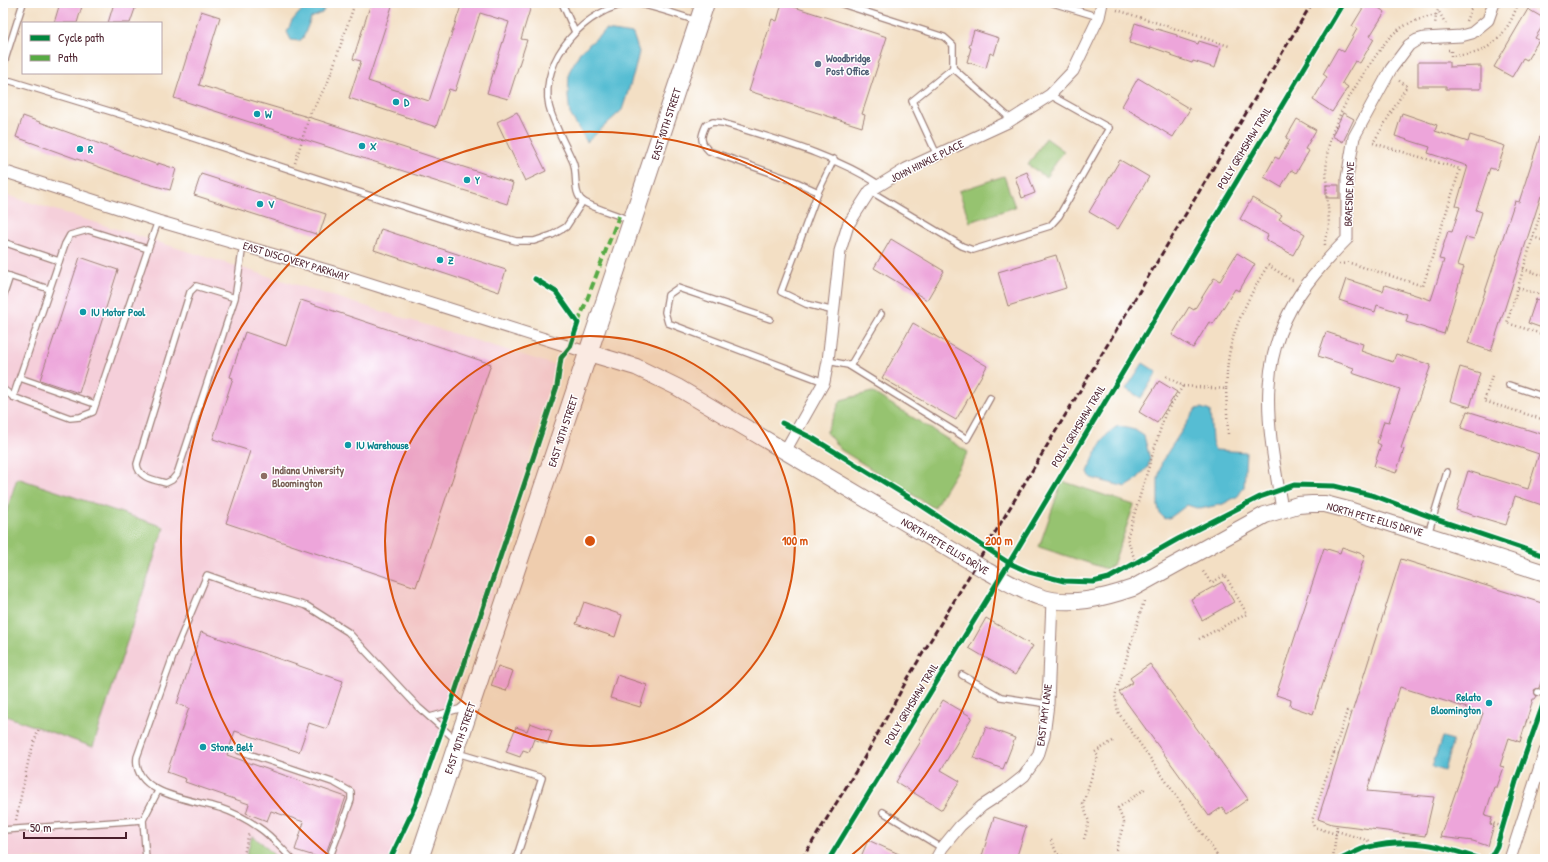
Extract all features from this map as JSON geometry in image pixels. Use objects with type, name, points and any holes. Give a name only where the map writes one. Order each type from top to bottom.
[{"type":"main road","name":"EAST 10TH STREET","points":[[420,859],[634,221],[705,3]]},
{"type":"street","name":"JOHN HINKLE PLACE","points":[[785,451],[824,382],[828,361],[840,251],[848,225],[870,191],[906,169],[1012,120],[1050,95],[1073,71],[1099,17],[1102,3]]},
{"type":"street","name":"BRAESIDE DRIVE","points":[[1282,509],[1270,426],[1268,396],[1269,372],[1276,343],[1293,305],[1320,267],[1347,239],[1347,178],[1354,137],[1391,69],[1409,45],[1424,38],[1461,36],[1472,33],[1488,20],[1494,3]]},
{"type":"street","name":"EAST DISCOVERY PARKWAY","points":[[3,171],[158,221],[243,245],[589,353]]},
{"type":"street","name":"NORTH PETE ELLIS DRIVE","points":[[589,353],[636,367],[663,380],[987,571],[1029,592],[1052,600],[1071,602],[1115,594],[1133,588],[1265,515],[1298,505],[1324,504],[1352,510],[1545,573]]},
{"type":"street","name":"EAST AMY LANE","points":[[936,859],[942,848],[960,826],[982,806],[1024,776],[1038,756],[1044,736],[1048,704],[1052,600]]},
{"type":"street","points":[[1510,859],[1545,751]]},
{"type":"lane","points":[[3,66],[23,3]]},
{"type":"lane","points":[[562,3],[574,32]]},
{"type":"lane","points":[[634,221],[583,201],[577,190],[574,165],[558,131],[549,105],[549,81],[553,65],[574,32],[589,20],[613,9],[633,3],[700,21]]},
{"type":"lane","points":[[839,3],[944,37],[953,45],[953,68],[1012,120]]},
{"type":"lane","points":[[1053,3],[1099,17]]},
{"type":"lane","points":[[937,155],[912,101],[953,68]]},
{"type":"lane","points":[[3,81],[11,81],[132,118],[516,241],[534,241],[552,235],[566,228],[583,201]]},
{"type":"lane","points":[[870,191],[962,246],[974,250],[1050,226],[1059,216],[1109,128],[1050,95]]},
{"type":"lane","points":[[818,192],[794,181],[709,151],[702,144],[701,137],[706,125],[713,122],[723,123],[834,159],[880,185]]},
{"type":"lane","points":[[834,159],[818,192],[781,292],[806,304],[834,311]]},
{"type":"lane","points":[[3,389],[14,397],[70,418],[80,417],[93,412],[138,276],[158,221]]},
{"type":"lane","points":[[14,397],[59,260],[70,235],[88,230],[148,249]]},
{"type":"lane","points":[[3,242],[59,260]]},
{"type":"lane","points":[[235,298],[196,286],[190,292],[137,464],[137,469],[144,476],[166,483],[172,480],[177,474],[235,298],[243,245]]},
{"type":"lane","points":[[3,274],[49,289]]},
{"type":"lane","points":[[3,297],[10,276]]},
{"type":"lane","points":[[770,319],[678,288],[668,295],[665,312],[668,323],[824,382]]},
{"type":"lane","points":[[850,366],[881,314]]},
{"type":"lane","points":[[828,361],[850,366],[967,439],[990,398]]},
{"type":"lane","points":[[20,378],[96,404]]},
{"type":"lane","points":[[1509,385],[1545,397]]},
{"type":"lane","points":[[1428,534],[1447,472]]},
{"type":"lane","points":[[292,859],[259,828],[252,824],[221,809],[158,791],[140,773],[136,766],[137,757],[175,651],[208,575],[238,586],[306,606],[348,632],[457,747],[542,778],[516,859]]},
{"type":"lane","points":[[962,675],[1001,697],[1048,704]]},
{"type":"lane","points":[[1538,692],[1545,694]]},
{"type":"lane","points":[[430,717],[459,709],[475,695]]},
{"type":"lane","points":[[240,751],[335,783],[351,792],[351,800],[329,859]]},
{"type":"lane","points":[[146,859],[143,820],[158,791]]},
{"type":"lane","points":[[883,812],[942,848]]},
{"type":"lane","points":[[3,830],[143,820]]},
{"type":"path","points":[[293,170],[310,114],[328,82],[355,3]]},
{"type":"path","points":[[1234,3],[1246,7]]},
{"type":"path","points":[[1462,27],[1469,17],[1473,3]]},
{"type":"path","points":[[1448,45],[1447,50],[1451,50],[1452,56],[1479,51],[1495,42],[1505,31],[1518,3]]},
{"type":"path","points":[[1117,10],[1229,46]]},
{"type":"path","points":[[1435,28],[1438,10],[1450,28],[1442,28]]},
{"type":"path","points":[[1323,251],[1324,238],[1329,227],[1325,187],[1328,151],[1333,130],[1369,67],[1391,36],[1416,19],[1436,15]]},
{"type":"path","points":[[1337,265],[1350,263],[1423,286],[1460,169],[1373,142],[1407,86],[1396,79],[1400,73]]},
{"type":"path","points":[[1543,206],[1507,323],[1545,335]]},
{"type":"path","points":[[1533,237],[1545,241]]},
{"type":"path","points":[[1228,434],[1226,389],[1230,354],[1242,314],[1250,295],[1268,265],[1290,280],[1300,279]]},
{"type":"path","points":[[1523,269],[1545,276]]},
{"type":"path","points":[[1518,288],[1545,296]]},
{"type":"path","points":[[1164,375],[1183,386],[1226,389]]},
{"type":"path","points":[[1492,376],[1484,401],[1545,420]]},
{"type":"path","points":[[1136,563],[1127,538],[1165,414],[1183,386]]},
{"type":"path","points":[[1131,566],[1142,560]]},
{"type":"path","points":[[1199,639],[1246,614],[1225,574],[1211,583],[1202,570]]},
{"type":"path","points":[[1144,601],[1114,696],[1118,712],[1220,859]]},
{"type":"path","points":[[1352,713],[1348,711],[1312,821],[1314,827],[1369,841],[1369,847]]},
{"type":"path","points":[[1534,731],[1538,718]]},
{"type":"path","points":[[1526,721],[1536,724]]},
{"type":"path","points":[[15,830],[29,758],[39,728]]},
{"type":"path","points":[[1084,839],[1089,822],[1083,804],[1098,756],[1095,752],[1113,740]]},
{"type":"path","points":[[1334,753],[1339,755]]},
{"type":"path","points":[[1116,850],[1124,823],[1118,808],[1146,788]]},
{"type":"path","points":[[1501,833],[1505,820]]},
{"type":"path","points":[[1490,822],[1503,827]]},
{"type":"path","points":[[243,859],[252,824]]},
{"type":"path","points":[[1333,859],[1338,825]]},
{"type":"path","points":[[1403,842],[1404,833]]},
{"type":"path","points":[[1052,840],[1057,854],[1072,859]]},
{"type":"path","points":[[1394,843],[1410,843]]},
{"type":"path","points":[[1361,850],[1376,846]]},
{"type":"shaded area","name":"Indiana University Bloomington","points":[[3,194],[555,365],[494,588],[415,806],[390,859],[3,859]]},
{"type":"green space","points":[[1046,138],[1064,151],[1046,177],[1028,165]]},
{"type":"green space","points":[[1004,176],[1015,207],[970,222],[959,191]]},
{"type":"green space","points":[[872,392],[968,452],[934,508],[841,450],[826,432],[841,400]]},
{"type":"green space","points":[[17,478],[164,527],[93,747],[3,715],[3,523]]},
{"type":"green space","points":[[1062,481],[1134,505],[1113,565],[1107,569],[1039,547]]},
{"type":"green space","points":[[252,836],[263,844],[278,859],[245,859]]},
{"type":"water","points":[[308,3],[320,3],[323,5],[324,10],[322,13],[311,18],[303,38],[299,41],[291,40],[287,32],[292,21]]},
{"type":"water","points":[[606,30],[633,34],[639,52],[622,110],[587,142],[570,114],[568,97],[569,72],[580,52]]},
{"type":"water","points":[[1143,363],[1157,372],[1141,398],[1126,389]]},
{"type":"water","points":[[1201,408],[1210,411],[1212,441],[1215,450],[1246,452],[1244,487],[1238,496],[1223,504],[1200,509],[1187,505],[1171,517],[1165,519],[1160,514],[1158,506],[1158,479],[1162,461],[1196,409]]},
{"type":"water","points":[[1118,426],[1135,430],[1144,436],[1150,459],[1148,467],[1134,482],[1126,487],[1091,478],[1088,472],[1096,452],[1103,440]]},
{"type":"water","points":[[1442,737],[1453,740],[1444,771],[1432,767]]},
{"type":"building","points":[[60,3],[83,3],[77,22],[54,22]]},
{"type":"building","points":[[114,3],[137,3],[130,22],[108,22]]},
{"type":"building","points":[[371,3],[393,3],[368,81],[429,101],[461,6],[457,6],[458,3],[522,3],[531,6],[521,39],[527,40],[508,99],[487,93],[509,22],[480,13],[455,91],[449,89],[436,127],[349,98],[361,61],[353,59]]},
{"type":"building","name":"Woodbridge Post Office","points":[[782,3],[887,37],[862,114],[865,115],[862,127],[749,91],[772,19],[777,21]]},
{"type":"building","points":[[1366,3],[1371,3],[1385,12],[1370,36],[1374,39],[1360,63],[1355,61],[1342,83],[1348,87],[1332,112],[1313,100],[1327,77],[1323,74],[1338,48],[1344,52],[1357,29],[1352,26]]},
{"type":"building","points":[[1528,9],[1545,19],[1545,22],[1535,38],[1539,40],[1527,60],[1523,58],[1512,77],[1494,67]]},
{"type":"building","points":[[201,11],[220,17],[199,85],[318,120],[513,183],[507,204],[174,98]]},
{"type":"building","points":[[1135,23],[1177,35],[1177,37],[1198,44],[1199,41],[1221,48],[1215,68],[1193,61],[1192,63],[1151,47],[1150,49],[1129,43]]},
{"type":"building","points":[[974,30],[999,38],[994,55],[990,53],[986,68],[967,62],[971,48],[969,47]]},
{"type":"building","points":[[1418,62],[1449,62],[1449,67],[1481,66],[1481,89],[1446,89],[1446,86],[1418,86]]},
{"type":"building","points":[[1138,78],[1190,109],[1173,137],[1122,106]]},
{"type":"building","points":[[517,112],[546,171],[525,181],[497,122]]},
{"type":"building","points":[[1343,113],[1354,119],[1343,142],[1332,136]]},
{"type":"building","points":[[1402,113],[1437,125],[1435,131],[1468,142],[1470,135],[1505,146],[1497,170],[1490,168],[1476,210],[1482,212],[1474,239],[1466,237],[1457,265],[1464,267],[1444,334],[1406,322],[1408,315],[1377,305],[1375,312],[1339,300],[1346,279],[1383,291],[1385,285],[1431,300],[1444,260],[1439,259],[1448,231],[1452,232],[1460,207],[1456,206],[1468,166],[1428,153],[1430,147],[1395,136]]},
{"type":"building","name":"R","points":[[23,116],[158,165],[158,163],[176,169],[170,190],[138,181],[16,137]]},
{"type":"building","points":[[1297,119],[1316,130],[1305,149],[1309,151],[1296,173],[1291,170],[1281,187],[1264,177],[1275,157],[1279,159],[1290,140],[1286,138]]},
{"type":"building","points":[[1543,127],[1545,127],[1545,198],[1541,196],[1491,351],[1468,343],[1515,201],[1519,202]]},
{"type":"building","points":[[1120,160],[1149,177],[1118,229],[1089,212]]},
{"type":"building","points":[[1027,172],[1035,193],[1022,198],[1015,177]]},
{"type":"building","name":"V","points":[[201,174],[326,214],[319,235],[194,195]]},
{"type":"building","points":[[1326,185],[1339,185],[1339,198],[1326,198]]},
{"type":"building","points":[[1252,198],[1282,215],[1279,219],[1305,234],[1293,255],[1266,240],[1268,235],[1240,219]]},
{"type":"building","name":"Z","points":[[381,229],[506,270],[499,292],[374,250]]},
{"type":"building","points":[[891,239],[944,271],[927,300],[874,268]]},
{"type":"building","points":[[1237,253],[1255,264],[1239,291],[1235,289],[1213,324],[1209,322],[1193,348],[1172,335],[1189,307],[1194,310],[1214,278],[1220,281]]},
{"type":"building","points":[[1056,255],[1066,288],[1008,306],[998,272]]},
{"type":"building","name":"IU Motor Pool","points":[[80,257],[118,270],[79,393],[40,380]]},
{"type":"building","points":[[1536,299],[1545,302],[1545,329],[1528,323]]},
{"type":"building","name":"IU Warehouse","points":[[301,300],[491,364],[416,587],[226,523],[250,451],[213,439],[233,378],[230,377],[245,332],[286,346]]},
{"type":"building","points":[[913,323],[987,366],[956,420],[882,378]]},
{"type":"building","points":[[1326,332],[1363,344],[1361,351],[1393,362],[1396,354],[1431,365],[1401,448],[1404,449],[1396,473],[1374,466],[1381,445],[1377,443],[1384,421],[1389,422],[1400,389],[1352,373],[1354,368],[1318,356]]},
{"type":"building","points":[[1460,367],[1480,373],[1470,407],[1450,401]]},
{"type":"building","points":[[1159,381],[1177,392],[1157,423],[1139,412]]},
{"type":"building","points":[[1467,411],[1545,435],[1545,506],[1515,496],[1506,525],[1456,510],[1468,471],[1528,489],[1539,454],[1461,428]]},
{"type":"building","points":[[1342,547],[1365,555],[1313,714],[1290,706],[1291,700],[1276,695],[1324,548],[1340,553]]},
{"type":"building","name":"Relato Bloomington","points":[[1401,559],[1545,604],[1545,670],[1539,688],[1534,690],[1537,696],[1533,699],[1520,742],[1509,738],[1500,766],[1504,767],[1497,787],[1494,787],[1485,815],[1492,817],[1490,824],[1494,825],[1488,846],[1473,841],[1440,837],[1483,713],[1400,687],[1367,791],[1434,797],[1425,836],[1332,824],[1318,819]]},
{"type":"building","points":[[1222,582],[1234,602],[1202,620],[1191,599]]},
{"type":"building","points":[[584,602],[622,615],[615,637],[576,624]]},
{"type":"building","points":[[986,618],[1033,646],[1015,675],[969,648]]},
{"type":"building","name":"Stone Belt","points":[[201,632],[343,681],[327,729],[309,723],[299,752],[235,731],[227,755],[346,797],[324,859],[295,850],[304,822],[271,811],[267,821],[246,813],[249,804],[185,782],[186,779],[167,772],[189,708],[177,704]]},
{"type":"building","points":[[1150,664],[1248,799],[1227,814],[1222,807],[1209,816],[1119,692],[1133,682],[1130,678]]},
{"type":"building","points":[[498,666],[513,671],[506,691],[491,686]]},
{"type":"building","points":[[617,675],[647,685],[640,707],[610,698]]},
{"type":"building","points":[[943,700],[972,717],[941,770],[960,781],[942,810],[896,782],[921,741],[919,740]]},
{"type":"building","points":[[530,723],[552,731],[547,744],[534,739],[529,752],[523,750],[520,757],[506,752],[516,727],[527,731]]},
{"type":"building","points":[[986,727],[1015,738],[1003,769],[974,758]]},
{"type":"building","points":[[994,817],[1026,827],[1016,859],[981,859]]},
{"type":"building","points":[[868,840],[910,859],[860,859]]},
{"type":"railway","points":[[802,859],[867,753],[908,678],[1312,3]]},
{"type":"marked path","points":[[578,323],[619,216]]},
{"type":"cycle path","name":"POLLY GRIMSHAW TRAIL","points":[[829,859],[1009,563],[1343,3]]},
{"type":"cycle path","points":[[390,859],[415,806],[448,713],[557,386],[561,358],[570,347],[578,323],[556,292],[535,279]]},
{"type":"cycle path","points":[[782,423],[814,439],[910,498],[1009,563],[1029,572],[1064,581],[1093,582],[1109,578],[1178,539],[1260,497],[1294,485],[1334,486],[1375,496],[1439,520],[1545,556]]},
{"type":"cycle path","points":[[1490,859],[1497,846],[1517,778],[1545,699]]},
{"type":"cycle path","points":[[1341,859],[1365,848],[1399,843],[1426,844],[1480,859]]},
{"type":"place","name":"Woodbridge Post Office","points":[[818,64]]},
{"type":"place","name":"D","points":[[396,102]]},
{"type":"place","name":"W","points":[[257,114]]},
{"type":"place","name":"X","points":[[362,146]]},
{"type":"place","name":"R","points":[[80,149]]},
{"type":"place","name":"Y","points":[[467,180]]},
{"type":"place","name":"V","points":[[260,204]]},
{"type":"place","name":"Z","points":[[440,260]]},
{"type":"place","name":"IU Motor Pool","points":[[83,312]]},
{"type":"place","name":"IU Warehouse","points":[[348,445]]},
{"type":"place","name":"Indiana University Bloomington","points":[[264,476]]},
{"type":"place","name":"Relato Bloomington","points":[[1489,703]]},
{"type":"place","name":"Stone Belt","points":[[203,747]]}]
